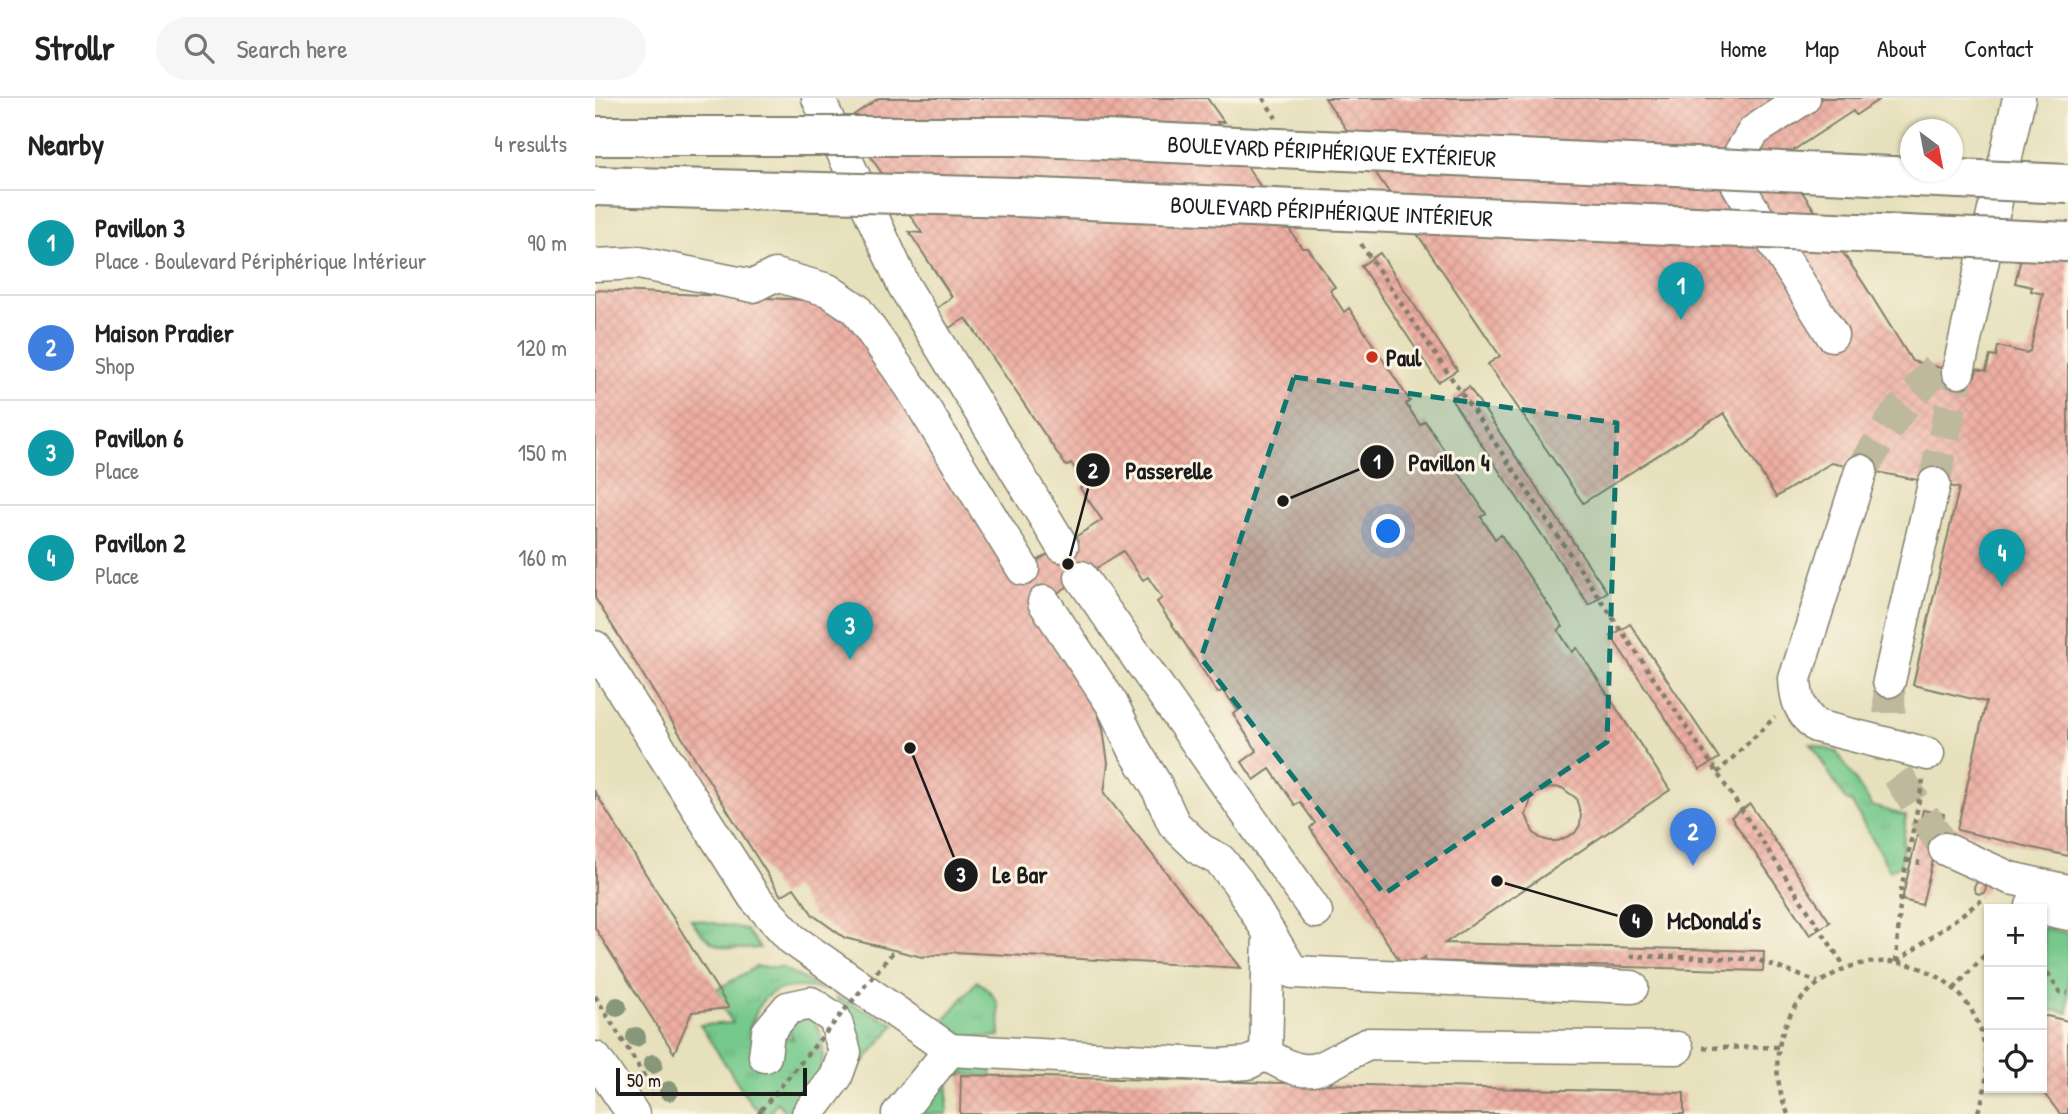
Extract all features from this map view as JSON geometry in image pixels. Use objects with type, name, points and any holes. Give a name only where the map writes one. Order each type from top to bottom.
[{"type":"highway","name":"BOULEVARD PÉRIPHÉRIQUE EXTÉRIEUR","points":[[595,136],[1016,136],[2068,184]]},
{"type":"highway","name":"BOULEVARD PÉRIPHÉRIQUE INTÉRIEUR","points":[[595,186],[1016,197],[2068,242]]},
{"type":"street","points":[[818,98],[904,286],[1062,546]]},
{"type":"street","points":[[1804,98],[1754,131],[1739,155],[1737,184],[1832,335]]},
{"type":"street","points":[[1949,369],[1968,332],[2019,98]]},
{"type":"street","points":[[595,265],[639,263],[753,286],[775,275],[828,290],[856,309],[911,387],[1023,569]]},
{"type":"street","points":[[1861,471],[1795,679],[1796,697],[1804,715],[1816,726],[1928,754]]},
{"type":"street","points":[[1889,681],[1934,484]]},
{"type":"street","points":[[1081,577],[1316,912]]},
{"type":"street","points":[[1044,602],[1112,704],[1174,824],[1201,850],[1220,860],[1238,882],[1293,972],[1632,987]]},
{"type":"street","points":[[595,647],[754,897],[792,939],[950,1051],[1221,1065],[1248,1063],[1266,1054]]},
{"type":"street","points":[[1945,849],[2010,878],[2068,891]]},
{"type":"street","points":[[2047,909],[2068,914]]},
{"type":"street","points":[[1266,1054],[1269,933]]},
{"type":"street","points":[[765,1056],[768,1032],[788,1008],[811,1003],[835,1020],[845,1052],[836,1077],[808,1114]]},
{"type":"street","points":[[1266,1054],[1288,1068],[1309,1071],[1327,1066],[1369,1044],[1677,1048]]},
{"type":"street","points":[[898,1114],[950,1051]]},
{"type":"street","points":[[595,1058],[644,1105]]},
{"type":"path","points":[[1443,367],[1845,967]]},
{"type":"path","points":[[1717,773],[1796,697]]},
{"type":"path","points":[[1896,962],[1901,890],[1928,754]]},
{"type":"path","points":[[1896,962],[1986,898],[1991,890]]},
{"type":"path","points":[[760,1112],[894,951]]},
{"type":"path","points":[[1954,989],[1984,956]]},
{"type":"path","points":[[1755,959],[1818,982]]},
{"type":"path","points":[[1788,1114],[1779,1094],[1776,1063],[1782,1032],[1796,1005],[1818,982],[1845,967],[1874,961],[1896,962],[1930,972],[1954,989],[1970,1007],[1981,1028],[1987,1051],[1988,1074],[1984,1098],[1977,1114]]},
{"type":"path","points":[[2044,967],[2060,992],[2068,993]]},
{"type":"path","points":[[595,996],[651,1086],[644,1105]]},
{"type":"path","points":[[1677,1048],[1779,1047]]},
{"type":"highlighted area","points":[[1294,377],[1617,423],[1607,742],[1384,894],[1201,658]]},
{"type":"green space","points":[[1811,744],[1837,752],[1872,806],[1906,816],[1901,864],[1890,871],[1852,803],[1845,799]]},
{"type":"green space","points":[[691,919],[745,929],[760,948],[737,949],[719,946],[705,937]]},
{"type":"green space","points":[[2047,929],[2068,933],[2068,1013],[2059,1010],[2047,1011]]},
{"type":"green space","points":[[756,967],[782,967],[823,990],[807,987],[780,989],[760,1004],[749,1030],[793,1039],[787,1027],[810,1017],[819,1028],[823,1053],[819,1073],[787,1114],[777,1102],[769,1114],[764,1114],[752,1105],[700,1025],[733,1023],[712,992]]},
{"type":"green space","points":[[977,981],[995,998],[1000,1036],[968,1037],[939,1026]]},
{"type":"green space","points":[[836,997],[895,1024],[856,1071],[854,1042]]},
{"type":"green space","points":[[968,1063],[992,1063],[991,1076],[949,1074]]},
{"type":"green space","points":[[949,1074],[947,1114],[919,1114]]},
{"type":"building","points":[[879,98],[1207,98],[1224,122],[1217,122],[1302,248],[1308,248],[1335,287],[1330,290],[1344,312],[1349,308],[1410,401],[1406,404],[1420,425],[1425,421],[1486,514],[1481,517],[1495,539],[1501,535],[1563,627],[1558,630],[1572,652],[1577,648],[1670,790],[1445,943],[1764,951],[1763,971],[1424,961],[1425,957],[1406,970],[1310,828],[1315,823],[1300,802],[1295,805],[1270,769],[1254,780],[1242,762],[1257,751],[1233,714],[1238,711],[1223,690],[1218,693],[1157,602],[1162,598],[1148,577],[1143,580],[1123,551],[1034,608],[1097,711],[1103,729],[1108,763],[1104,793],[1241,968],[954,952],[922,957],[845,938],[813,915],[794,888],[781,896],[595,598],[595,290],[809,300],[839,308],[865,335],[1013,576],[1102,520],[1080,488],[1086,484],[1071,463],[1066,466],[966,318],[949,328],[936,309],[952,297],[909,232],[922,233],[846,120]],"holes":[[[1553,787],[1562,788],[1576,798],[1581,815],[1580,825],[1575,833],[1558,841],[1540,838],[1533,832],[1526,815],[1531,799],[1537,793]]]},
{"type":"building","points":[[1325,98],[1881,98],[1856,115],[1853,111],[1780,159],[1912,361],[1975,376],[1977,369],[1986,371],[1990,356],[1996,357],[1998,346],[2026,353],[2030,351],[2043,294],[2031,291],[2032,287],[2015,283],[2030,221],[2068,230],[2068,856],[1957,830],[1986,702],[1913,685],[1959,488],[1831,463],[1776,497],[1724,413],[1583,503],[1488,364],[1500,356]]},
{"type":"building","points":[[1380,253],[1457,370],[1438,382],[1361,266]]},
{"type":"building","points":[[1469,387],[1607,592],[1589,605],[1451,399]]},
{"type":"building","points":[[1630,624],[1719,758],[1700,770],[1611,636]]},
{"type":"building","points":[[595,792],[729,1008],[692,1012],[674,1053],[595,928]]},
{"type":"building","points":[[1750,804],[1830,922],[1810,935],[1731,817]]},
{"type":"building","points":[[1923,810],[1944,814],[1922,905],[1902,900]]},
{"type":"building","points":[[1980,882],[1986,888],[1980,894],[1974,888]]},
{"type":"building","points":[[2047,1016],[2068,1021],[2068,1114],[2060,1114],[2044,1093],[2047,1093]]},
{"type":"building","points":[[961,1075],[1684,1093],[1684,1114],[960,1114]]},
{"type":"tunnel","points":[[1861,471],[1895,416],[1939,365]]},
{"type":"tunnel","points":[[1934,484],[1958,372]]},
{"type":"tunnel","points":[[1889,681],[1890,763],[1945,849]]},
{"type":"place","name":"Pavillon 3","points":[[1681,320]]},
{"type":"place","name":"Paul","points":[[1372,357]]},
{"type":"place","name":"Pavillon 4","points":[[1283,501]]},
{"type":"place","name":"Passerelle","points":[[1068,564]]},
{"type":"place","name":"Pavillon 2","points":[[2002,587]]},
{"type":"place","name":"Pavillon 6","points":[[850,660]]},
{"type":"place","name":"Le Bar","points":[[910,748]]},
{"type":"place","name":"Maison Pradier","points":[[1693,866]]},
{"type":"place","name":"McDonald's","points":[[1497,881]]}]
